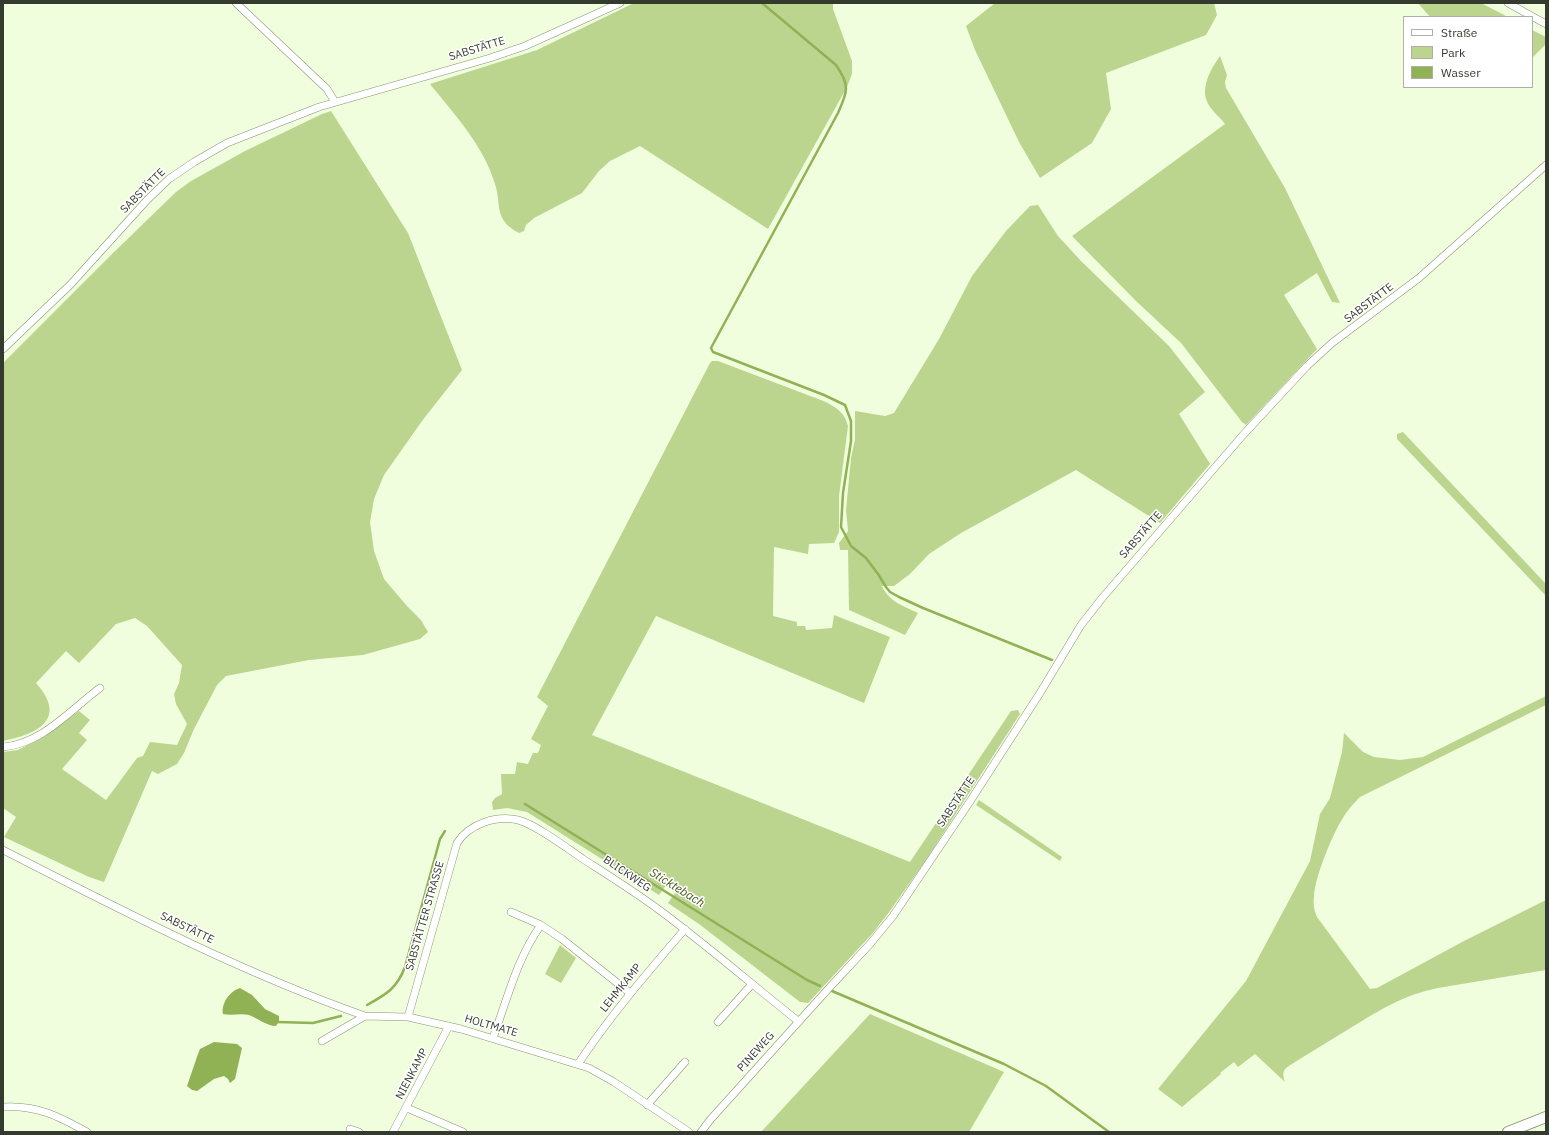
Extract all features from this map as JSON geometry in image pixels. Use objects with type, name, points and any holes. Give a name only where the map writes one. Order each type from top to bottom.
[{"type":"main road","points":[[1508,1132],[1546,1117]]},
{"type":"street","points":[[236,3],[327,89],[335,102]]},
{"type":"street","name":"SABSTÄTTE","points":[[3,349],[70,285],[148,199],[173,176],[190,164],[227,143],[335,102],[490,58],[525,46],[620,3]]},
{"type":"street","points":[[1508,3],[1532,16]]},
{"type":"street","points":[[1533,17],[1546,24]]},
{"type":"street","name":"SABSTÄTTE","points":[[830,987],[870,944],[913,888],[1089,615],[1243,435],[1307,366],[1332,344],[1419,278],[1546,165]]},
{"type":"street","points":[[3,747],[15,746],[32,740],[100,688]]},
{"type":"street","name":"BLICKWEG","points":[[474,827],[495,819],[519,820],[529,824],[685,929],[798,1022]]},
{"type":"street","name":"SABSTÄTTER STRASSE","points":[[408,1017],[457,844],[462,835],[474,827]]},
{"type":"street","name":"SABSTÄTTE","points":[[3,850],[241,967],[306,994],[365,1016]]},
{"type":"street","points":[[511,912],[541,925],[562,939],[630,993]]},
{"type":"street","points":[[493,1038],[523,954],[531,938],[541,925]]},
{"type":"street","name":"LEHMKAMP","points":[[578,1064],[594,1040],[630,993],[685,929]]},
{"type":"street","points":[[718,1022],[752,984]]},
{"type":"street","name":"PINEWEG","points":[[701,1132],[710,1120],[830,987]]},
{"type":"street","points":[[322,1041],[365,1016]]},
{"type":"street","name":"HOLTMATE","points":[[365,1016],[408,1017],[449,1026],[578,1064],[604,1076],[689,1132]]},
{"type":"street","name":"NIENKAMP","points":[[393,1132],[449,1026]]},
{"type":"street","points":[[647,1105],[685,1062]]},
{"type":"street","points":[[3,1107],[16,1106],[37,1108],[64,1119],[87,1132]]},
{"type":"street","points":[[406,1108],[463,1132]]},
{"type":"street","points":[[350,1129],[359,1132]]},
{"type":"green space","points":[[634,3],[833,3],[833,9],[852,61],[852,74],[847,87],[768,229],[640,146],[610,161],[599,171],[582,193],[534,218],[526,225],[524,231],[519,233],[505,223],[500,212],[495,184],[484,157],[467,131],[430,84],[537,50]]},
{"type":"green space","points":[[995,3],[1214,3],[1217,15],[1206,35],[1106,73],[1111,109],[1092,143],[1040,178],[1019,142],[975,50],[966,26]]},
{"type":"green space","points":[[1418,3],[1481,3],[1506,16],[1429,16]]},
{"type":"green space","points":[[1533,30],[1546,37],[1546,44],[1533,57]]},
{"type":"green space","points":[[1220,56],[1227,75],[1225,82],[1226,88],[1285,188],[1340,303],[1332,302],[1317,273],[1284,295],[1317,349],[1246,425],[1242,422],[1181,343],[1136,301],[1072,236],[1225,124],[1207,103],[1205,93],[1208,76]]},
{"type":"green space","points":[[331,111],[408,233],[462,370],[422,421],[384,475],[374,499],[370,522],[374,551],[384,579],[421,620],[428,632],[420,639],[363,655],[309,660],[226,676],[217,685],[194,729],[184,753],[177,764],[158,774],[152,771],[104,882],[89,877],[4,837],[16,817],[3,808],[3,752],[18,750],[43,737],[79,711],[90,720],[79,733],[87,740],[62,769],[106,800],[137,758],[143,756],[150,742],[177,745],[187,724],[176,704],[174,694],[179,683],[182,665],[147,626],[135,618],[116,624],[79,663],[66,651],[36,683],[45,696],[49,706],[49,715],[45,723],[27,734],[3,741],[3,363],[176,192],[191,181],[245,151]]},
{"type":"green space","points":[[1038,205],[1058,236],[1081,261],[1169,346],[1205,392],[1179,414],[1210,464],[1160,523],[1076,470],[961,533],[929,554],[910,574],[894,586],[882,586],[888,596],[893,600],[918,613],[905,635],[849,610],[848,550],[840,550],[839,543],[848,531],[846,510],[851,458],[855,439],[855,411],[885,416],[894,413],[939,339],[972,276],[1006,231],[1030,206]]},
{"type":"green space","points":[[712,361],[718,361],[826,402],[840,411],[847,421],[848,426],[839,496],[839,532],[834,543],[809,544],[808,554],[774,547],[773,616],[797,622],[797,626],[805,626],[806,630],[832,628],[834,615],[890,637],[864,703],[656,616],[592,735],[910,862],[1011,711],[1018,710],[1020,714],[926,860],[887,915],[872,934],[808,1003],[800,1002],[699,924],[668,903],[677,890],[667,884],[659,895],[527,812],[507,808],[493,810],[492,802],[495,798],[502,794],[501,774],[515,774],[517,762],[528,764],[533,753],[538,753],[541,745],[531,739],[548,706],[537,697]]},
{"type":"green space","points":[[1403,432],[1546,584],[1546,596],[1397,439],[1397,434]]},
{"type":"green space","points":[[1546,696],[1546,705],[1360,797],[1341,821],[1321,865],[1315,887],[1314,909],[1317,917],[1370,989],[1377,988],[1464,941],[1546,900],[1546,970],[1438,988],[1425,991],[1393,1003],[1289,1066],[1283,1074],[1285,1082],[1255,1054],[1238,1067],[1234,1062],[1182,1107],[1158,1089],[1246,981],[1310,861],[1320,814],[1330,798],[1342,752],[1344,733],[1363,752],[1374,757],[1400,760],[1423,757]]},
{"type":"green space","points":[[979,800],[1062,857],[1060,861],[976,805]]},
{"type":"green space","points":[[560,945],[576,958],[561,983],[545,974]]},
{"type":"green space","points":[[870,1014],[1004,1072],[969,1132],[761,1132]]},
{"type":"water","points":[[240,988],[252,995],[265,1009],[279,1016],[279,1021],[276,1026],[249,1015],[223,1014],[223,1006],[227,998]]},
{"type":"water","points":[[214,1042],[237,1044],[242,1048],[235,1079],[230,1083],[224,1076],[214,1079],[197,1091],[192,1090],[187,1086],[200,1049]]},
{"type":"waterway","points":[[762,3],[836,65],[844,78],[846,88],[844,99],[838,113],[711,348],[713,352],[824,395],[845,405],[851,421],[851,441],[843,493],[841,527],[851,546],[866,558],[890,592],[923,608],[1052,660]]},
{"type":"waterway","name":"Sticktebach","points":[[525,804],[807,980],[820,986]]},
{"type":"waterway","name":"Sticktebach","points":[[367,1005],[390,990],[402,974],[440,839],[445,831]]},
{"type":"waterway","points":[[832,991],[1004,1064],[1046,1086],[1109,1132]]},
{"type":"waterway","points":[[277,1022],[313,1023],[341,1016]]}]
